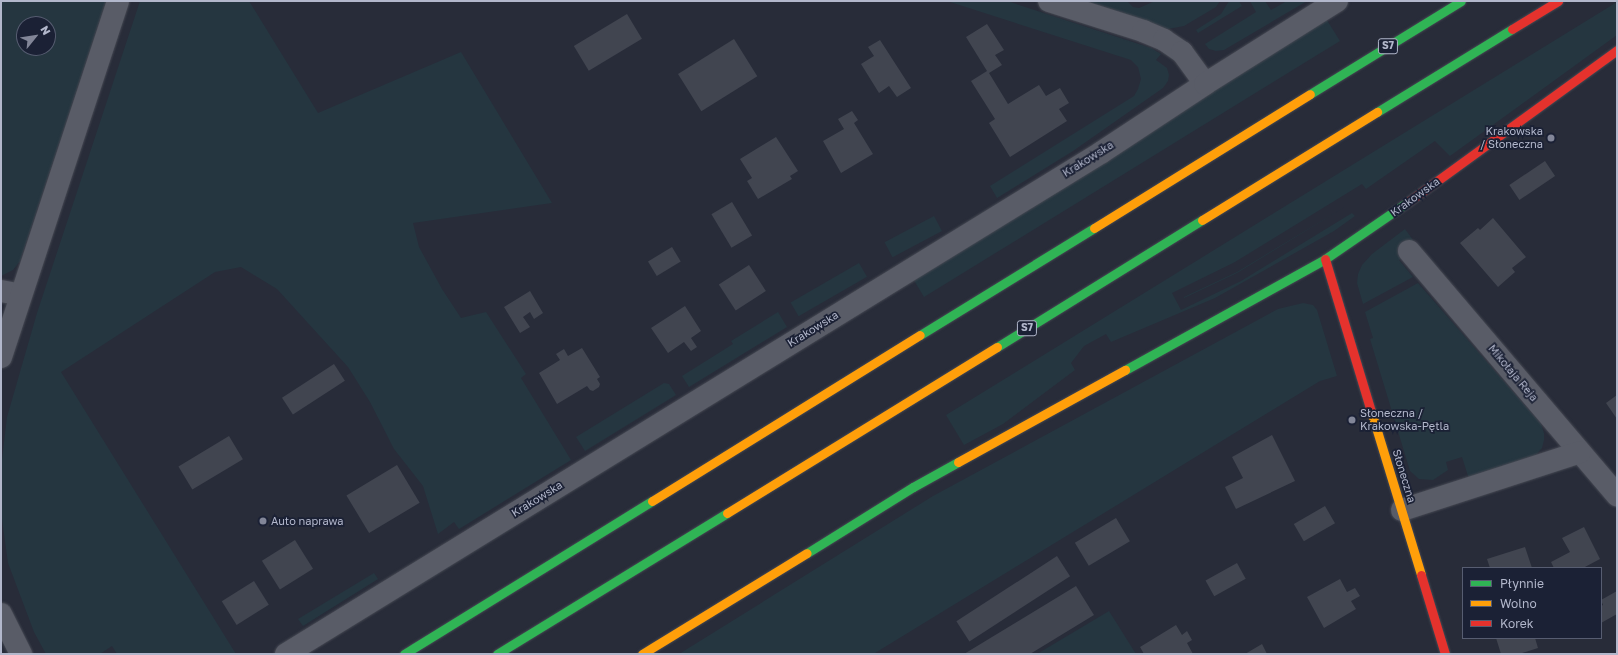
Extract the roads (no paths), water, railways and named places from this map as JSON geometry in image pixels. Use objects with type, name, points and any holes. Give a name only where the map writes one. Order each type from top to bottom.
[{"type":"main road","name":"S7","points":[[404,654],[1461,1]]},
{"type":"main road","name":"S7","points":[[497,654],[1558,1]]},
{"type":"main road","name":"Krakowska","points":[[642,654],[913,487],[1326,259],[1385,219],[1617,50]]},
{"type":"main road","name":"Słoneczna","points":[[1326,259],[1446,654]]},
{"type":"street","points":[[1,357],[11,293],[118,1]]},
{"type":"street","points":[[1048,1],[1143,31],[1164,40],[1182,52],[1205,84]]},
{"type":"street","name":"Krakowska","points":[[286,654],[1102,152],[1205,84],[1337,1]]},
{"type":"street","name":"Mikołaja Reja","points":[[1409,251],[1617,495]]},
{"type":"street","points":[[1402,510],[1580,452]]},
{"type":"street","points":[[1,614],[21,654]]},
{"type":"place","name":"Krakowska / Słoneczna","points":[[1551,138]]},
{"type":"place","name":"Słoneczna / Krakowska-Pętla","points":[[1352,420]]},
{"type":"place","name":"Auto naprawa","points":[[263,521]]}]
